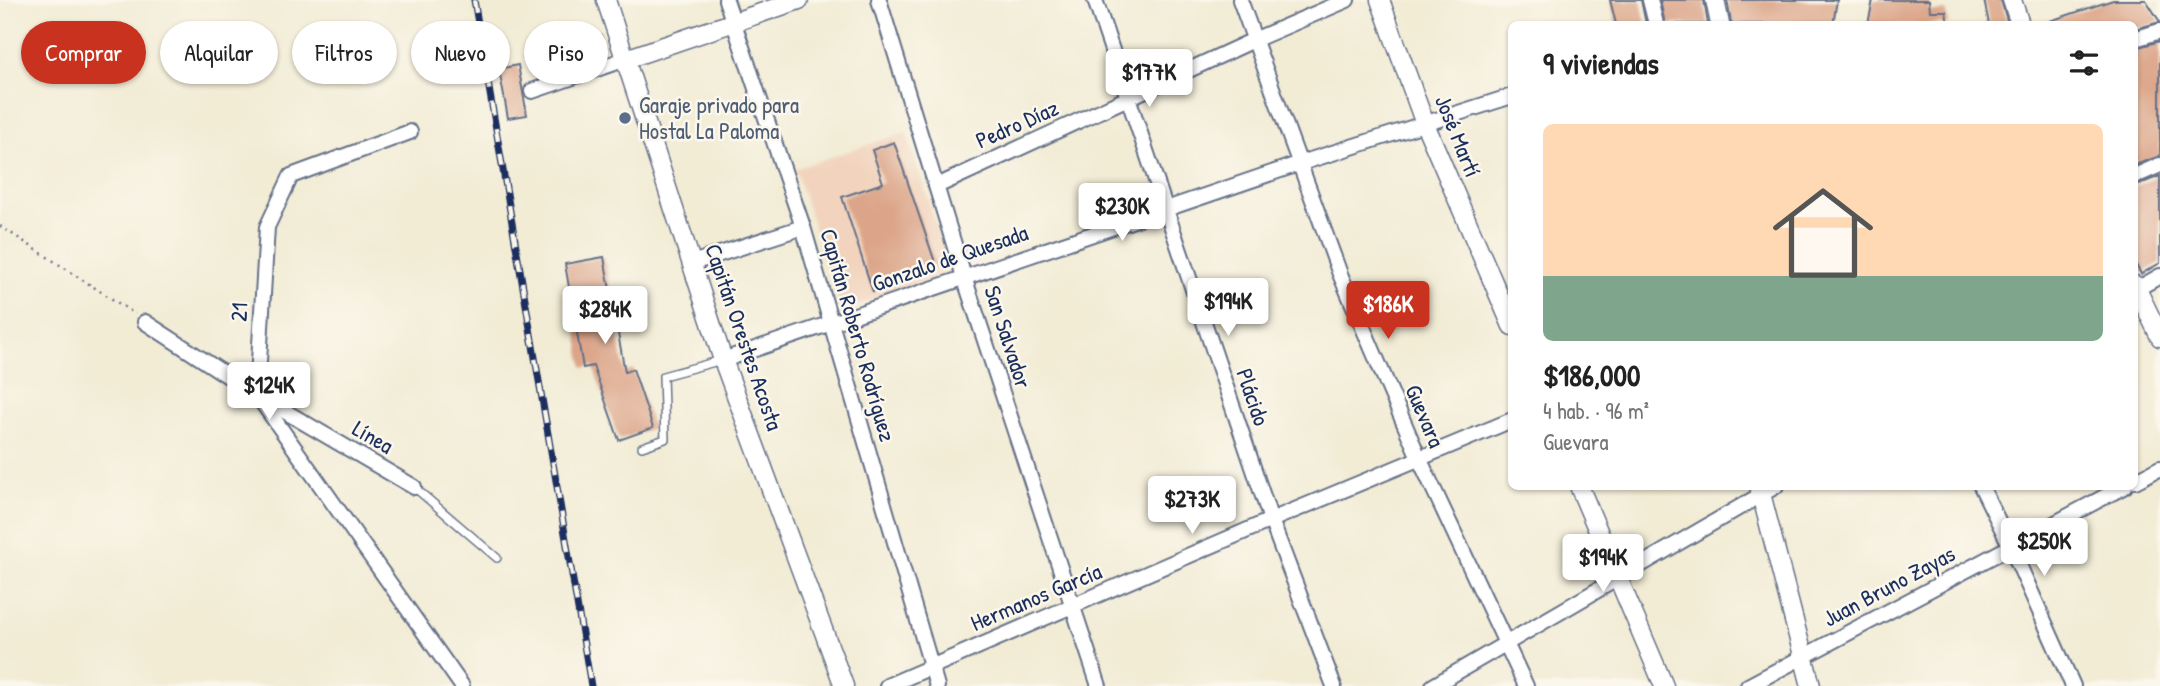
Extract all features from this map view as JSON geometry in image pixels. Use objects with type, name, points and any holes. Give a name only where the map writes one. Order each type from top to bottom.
[{"type":"street","name":"Capitán Orestes Acosta","points":[[606,0],[723,360],[844,686]]},
{"type":"street","name":"Capitán Roberto Rodríguez","points":[[726,0],[803,227],[937,686]]},
{"type":"street","points":[[532,91],[799,0]]},
{"type":"street","name":"San Salvador","points":[[879,0],[964,277],[1099,686]]},
{"type":"street","name":"Plácido","points":[[1095,0],[1271,520],[1334,686]]},
{"type":"street","name":"Guevara","points":[[1240,0],[1340,274],[1419,458],[1526,686]]},
{"type":"street","name":"Pedro Díaz","points":[[937,186],[1347,0]]},
{"type":"street","name":"José Martí","points":[[1380,0],[1425,124],[1508,317]]},
{"type":"street","points":[[1650,0],[1655,21]]},
{"type":"street","points":[[1715,0],[1719,21]]},
{"type":"street","points":[[2012,0],[2019,21]]},
{"type":"street","points":[[2138,37],[2160,31]]},
{"type":"street","name":"Gonzalo de Quesada","points":[[723,360],[1301,163],[1508,97]]},
{"type":"street","name":"21","points":[[257,395],[267,227],[291,176],[410,132]]},
{"type":"street","points":[[2138,175],[2160,165]]},
{"type":"street","points":[[692,263],[803,227]]},
{"type":"street","points":[[2138,287],[2160,275]]},
{"type":"street","points":[[2138,292],[2160,337]]},
{"type":"street","name":"Línea","points":[[145,322],[257,395],[414,487]]},
{"type":"street","points":[[257,395],[462,686]]},
{"type":"street","name":"Hermanos García","points":[[887,686],[1271,520],[1508,422]]},
{"type":"street","points":[[2138,479],[2160,468]]},
{"type":"street","points":[[1581,490],[1664,686]]},
{"type":"street","points":[[1433,686],[1763,490]]},
{"type":"street","points":[[1765,490],[1811,686]]},
{"type":"street","points":[[1982,490],[2011,547],[2073,686]]},
{"type":"street","name":"Juan Bruno Zayas","points":[[1748,686],[2118,490]]},
{"type":"lane","points":[[642,447],[664,439],[663,376],[723,360]]},
{"type":"lane","name":"Línea","points":[[414,487],[497,558]]},
{"type":"path","points":[[0,226],[145,322]]},
{"type":"shaded area","points":[[906,132],[952,274],[841,310],[795,169]]},
{"type":"building","points":[[1610,0],[1641,0],[1645,21],[1615,21]]},
{"type":"building","points":[[1660,0],[1704,0],[1708,21],[1664,21]]},
{"type":"building","points":[[1727,0],[1837,0],[1834,21],[1731,21]]},
{"type":"building","points":[[1873,0],[1929,0],[1930,11],[1946,11],[1948,21],[1869,21]]},
{"type":"building","points":[[1984,0],[2001,0],[2007,21],[1988,21]]},
{"type":"building","points":[[2113,0],[2146,0],[2160,22],[2138,28],[2138,21],[2050,21]]},
{"type":"building","points":[[2160,41],[2160,156],[2138,164],[2138,47]]},
{"type":"building","points":[[518,65],[527,115],[508,118],[502,84],[510,84],[510,67]]},
{"type":"building","points":[[894,142],[937,268],[873,292],[842,197],[883,183],[872,150]]},
{"type":"building","points":[[2160,176],[2160,263],[2141,274],[2138,268],[2138,185]]},
{"type":"building","points":[[604,257],[625,372],[633,369],[653,428],[619,440],[593,366],[583,368],[565,264]]},
{"type":"railway","points":[[474,0],[591,686]]},
{"type":"place","name":"Garaje privado para Hostal La Paloma","points":[[625,118]]}]
